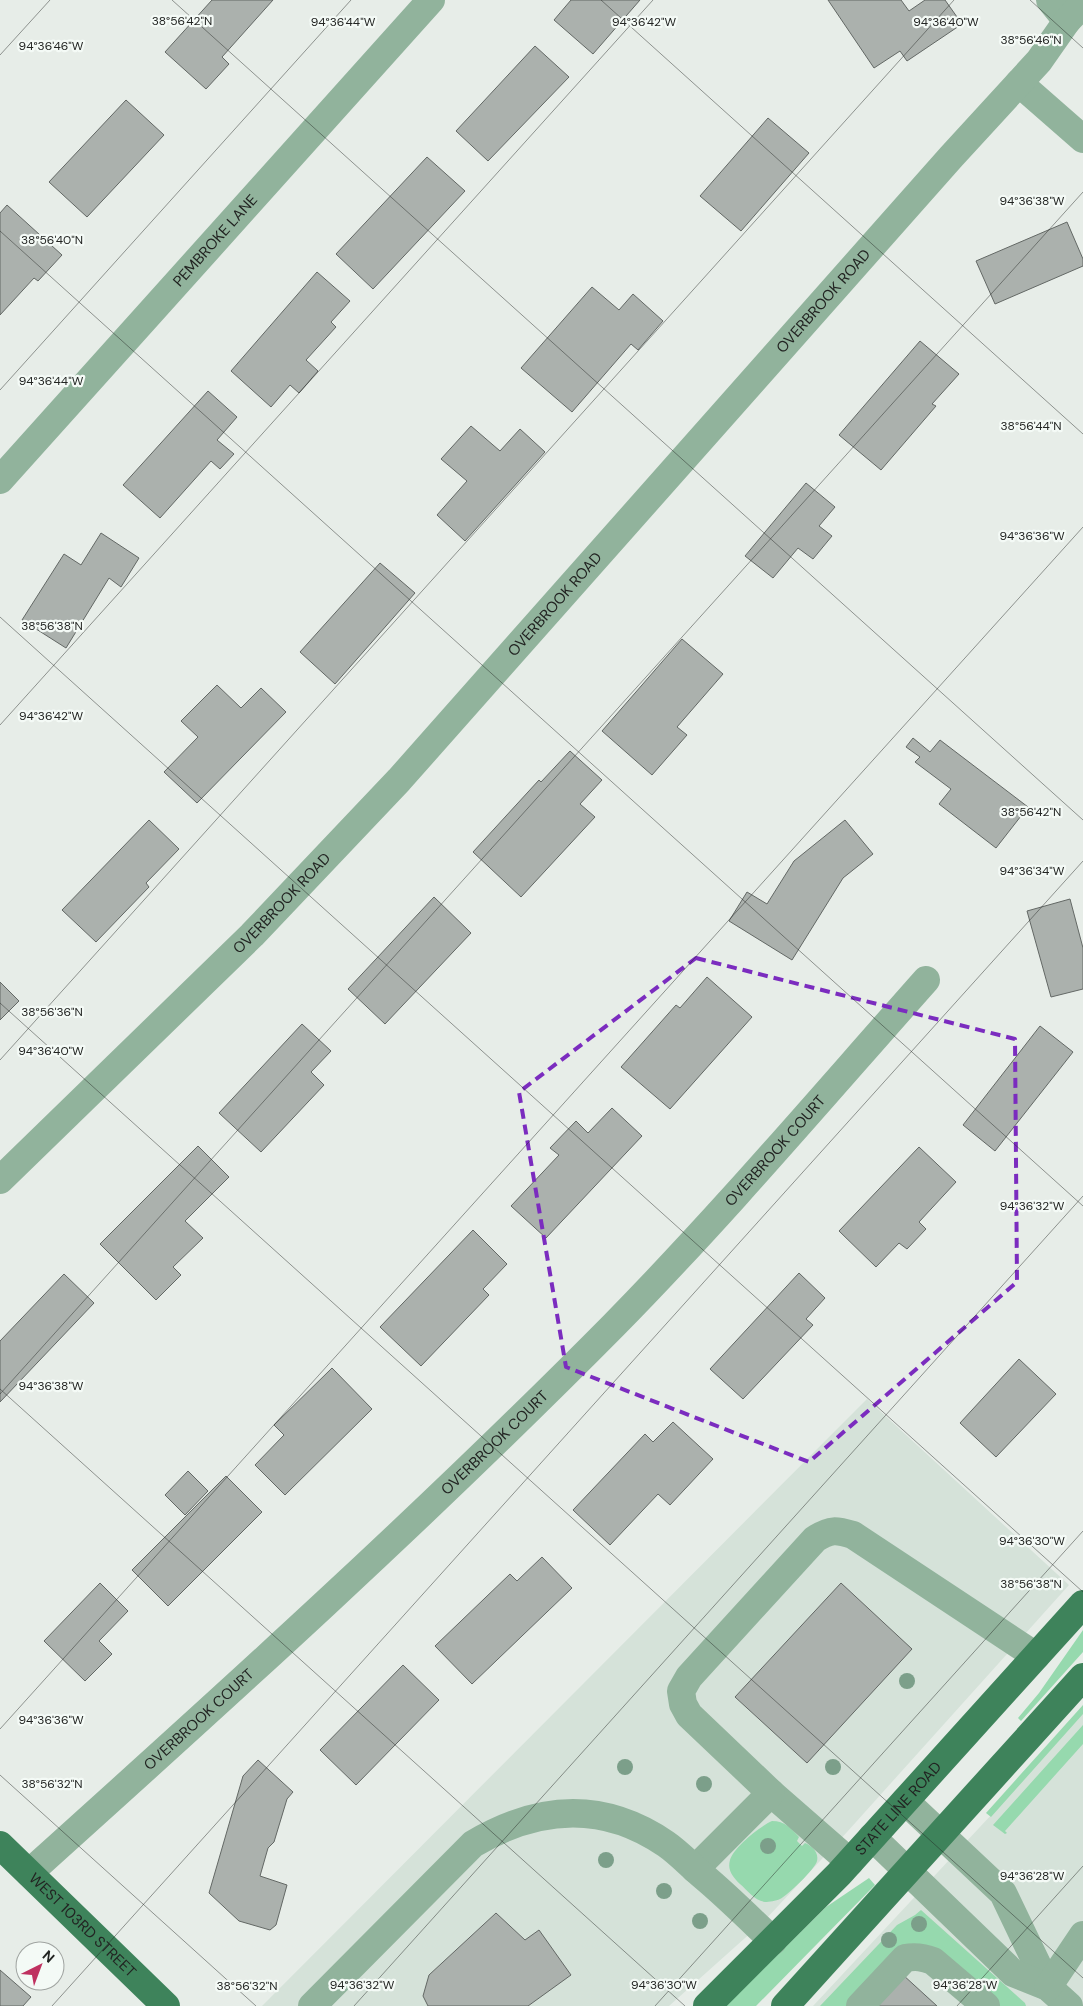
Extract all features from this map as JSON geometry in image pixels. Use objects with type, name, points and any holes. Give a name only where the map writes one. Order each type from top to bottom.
[{"type":"main road","name":"STATE LINE ROAD","points":[[707,2006],[850,1862],[1083,1604]]},
{"type":"main road","points":[[786,2006],[1083,1677]]},
{"type":"main road","name":"WEST 103RD STREET","points":[[0,1845],[166,2006]]},
{"type":"street","name":"PEMBROKE LANE","points":[[0,480],[431,0]]},
{"type":"street","points":[[1050,0],[1075,13]]},
{"type":"street","name":"OVERBROOK ROAD","points":[[0,1180],[252,935],[399,780],[938,172],[1039,61],[1075,13]]},
{"type":"street","points":[[1019,83],[1083,139]]},
{"type":"street","name":"OVERBROOK COURT","points":[[29,1873],[402,1532],[615,1324],[704,1229],[926,980]]},
{"type":"street","points":[[850,1862],[771,1793],[689,1715],[683,1704],[681,1691],[689,1677],[815,1538],[826,1532],[837,1531],[854,1535],[1036,1656]]},
{"type":"street","points":[[695,1869],[771,1793]]},
{"type":"street","points":[[905,1800],[1003,1893],[1048,1987]]},
{"type":"street","points":[[312,2006],[473,1844],[496,1830],[524,1820],[568,1813],[603,1816],[634,1826],[658,1840],[739,1907],[773,1941]]},
{"type":"street","points":[[872,1837],[1013,1973],[1048,1987],[1069,2006]]},
{"type":"street","points":[[1048,1987],[1083,1935]]},
{"type":"street","points":[[860,2006],[905,1958],[914,1956],[932,1961],[986,2006]]},
{"type":"highlighted area","points":[[696,958],[1015,1039],[1017,1282],[809,1462],[566,1367],[519,1092]]},
{"type":"shaded area","points":[[867,1399],[1069,1585],[847,1832],[765,1920],[669,2006],[262,2006]]},
{"type":"shaded area","points":[[1083,1712],[1083,2006],[813,2006],[993,1813]]},
{"type":"green space","points":[[1083,1630],[1083,1652],[1021,1721],[1018,1718],[1039,1693]]},
{"type":"green space","points":[[1083,1705],[1083,1714],[991,1817],[986,1813]]},
{"type":"green space","points":[[1083,1725],[1083,1744],[1005,1831],[1007,1833],[1005,1834],[993,1825]]},
{"type":"green space","points":[[772,1821],[781,1822],[790,1828],[799,1837],[797,1841],[802,1846],[805,1843],[816,1852],[817,1861],[801,1882],[784,1897],[765,1902],[755,1897],[737,1881],[731,1873],[729,1864],[732,1855],[741,1844],[754,1832]]},
{"type":"green space","points":[[869,1878],[875,1885],[756,2006],[726,2006],[826,1907]]},
{"type":"green space","points":[[921,1910],[1025,2003],[1026,2006],[999,2006],[937,1953],[848,2006],[820,2006],[897,1925]]},
{"type":"building","points":[[212,0],[273,0],[222,57],[229,64],[206,89],[165,52]]},
{"type":"building","points":[[571,0],[640,0],[593,54],[554,20]]},
{"type":"building","points":[[828,0],[901,0],[909,11],[925,0],[945,0],[962,24],[907,61],[900,51],[874,68]]},
{"type":"building","points":[[535,46],[569,77],[488,161],[456,131]]},
{"type":"building","points":[[126,100],[164,135],[87,217],[49,182]]},
{"type":"building","points":[[768,118],[809,153],[741,231],[700,196]]},
{"type":"building","points":[[427,157],[465,191],[373,289],[336,254]]},
{"type":"building","points":[[7,205],[62,255],[38,281],[34,278],[0,315],[0,213]]},
{"type":"building","points":[[1067,222],[1083,259],[1083,266],[995,304],[976,261]]},
{"type":"building","points":[[317,272],[350,301],[331,322],[336,327],[306,360],[318,371],[299,393],[290,385],[271,407],[231,371]]},
{"type":"building","points":[[592,287],[619,310],[633,294],[663,321],[638,350],[631,344],[572,412],[521,368]]},
{"type":"building","points":[[920,341],[959,374],[932,404],[936,406],[881,470],[839,435]]},
{"type":"building","points":[[208,391],[237,417],[217,440],[234,454],[220,469],[211,461],[160,518],[123,485]]},
{"type":"building","points":[[471,426],[500,451],[520,429],[545,452],[465,541],[437,515],[467,481],[441,459]]},
{"type":"building","points":[[806,483],[835,507],[819,526],[832,536],[813,559],[798,548],[773,578],[745,556]]},
{"type":"building","points":[[101,533],[139,558],[121,587],[109,578],[66,648],[22,620],[64,554],[81,565]]},
{"type":"building","points":[[380,563],[415,593],[335,684],[300,652]]},
{"type":"building","points":[[682,639],[723,674],[677,727],[687,735],[652,775],[602,731]]},
{"type":"building","points":[[217,685],[241,708],[261,688],[286,712],[197,803],[164,772],[198,737],[181,721]]},
{"type":"building","points":[[913,738],[930,752],[940,740],[1028,807],[996,848],[939,804],[951,789],[915,762],[920,757],[906,747]]},
{"type":"building","points":[[570,751],[602,780],[580,804],[595,817],[521,897],[473,852],[539,780],[541,782]]},
{"type":"building","points":[[149,820],[179,849],[146,883],[149,887],[96,942],[62,910]]},
{"type":"building","points":[[845,820],[873,854],[843,878],[792,960],[729,921],[747,892],[767,904],[794,861]]},
{"type":"building","points":[[434,897],[471,933],[385,1024],[348,989]]},
{"type":"building","points":[[1070,899],[1083,948],[1083,989],[1051,997],[1027,911]]},
{"type":"building","points":[[707,977],[752,1017],[670,1109],[621,1067],[676,1005],[680,1008]]},
{"type":"building","points":[[0,982],[19,1001],[0,1020]]},
{"type":"building","points":[[302,1024],[331,1051],[311,1072],[324,1085],[261,1152],[219,1113]]},
{"type":"building","points":[[1040,1026],[1073,1052],[995,1151],[963,1125]]},
{"type":"building","points":[[612,1108],[642,1136],[546,1238],[511,1206],[559,1155],[550,1148],[576,1121],[588,1133]]},
{"type":"building","points":[[198,1146],[229,1177],[185,1221],[203,1238],[173,1267],[181,1275],[156,1300],[100,1244]]},
{"type":"building","points":[[919,1147],[956,1182],[919,1222],[926,1229],[907,1249],[899,1243],[876,1267],[839,1231]]},
{"type":"building","points":[[473,1230],[507,1264],[483,1289],[489,1295],[421,1366],[380,1327]]},
{"type":"building","points":[[799,1273],[825,1298],[806,1319],[813,1325],[743,1399],[710,1369]]},
{"type":"building","points":[[64,1274],[94,1303],[0,1402],[0,1341]]},
{"type":"building","points":[[1019,1359],[1056,1394],[996,1457],[960,1423]]},
{"type":"building","points":[[332,1368],[372,1409],[285,1495],[255,1465],[284,1435],[274,1425]]},
{"type":"building","points":[[673,1422],[713,1459],[670,1505],[658,1494],[610,1545],[573,1510],[645,1434],[653,1442]]},
{"type":"building","points":[[188,1471],[208,1491],[185,1515],[165,1495]]},
{"type":"building","points":[[226,1476],[262,1512],[168,1606],[132,1570]]},
{"type":"building","points":[[542,1557],[572,1588],[472,1684],[435,1646],[510,1574],[517,1581]]},
{"type":"building","points":[[100,1583],[128,1611],[99,1641],[112,1654],[85,1681],[44,1641]]},
{"type":"building","points":[[841,1583],[912,1649],[807,1763],[735,1697]]},
{"type":"building","points":[[403,1665],[439,1700],[356,1785],[320,1750]]},
{"type":"building","points":[[258,1760],[293,1792],[287,1799],[274,1842],[268,1848],[260,1876],[287,1885],[276,1925],[270,1930],[239,1921],[209,1893],[243,1776]]},
{"type":"building","points":[[496,1913],[525,1940],[539,1930],[571,1975],[528,2006],[428,2006],[423,1996],[429,1975]]},
{"type":"building","points":[[0,1970],[15,1983],[15,1991],[24,1991],[31,1997],[23,2006],[0,2006]]},
{"type":"building","points":[[902,1974],[937,2006],[873,2006]]}]
